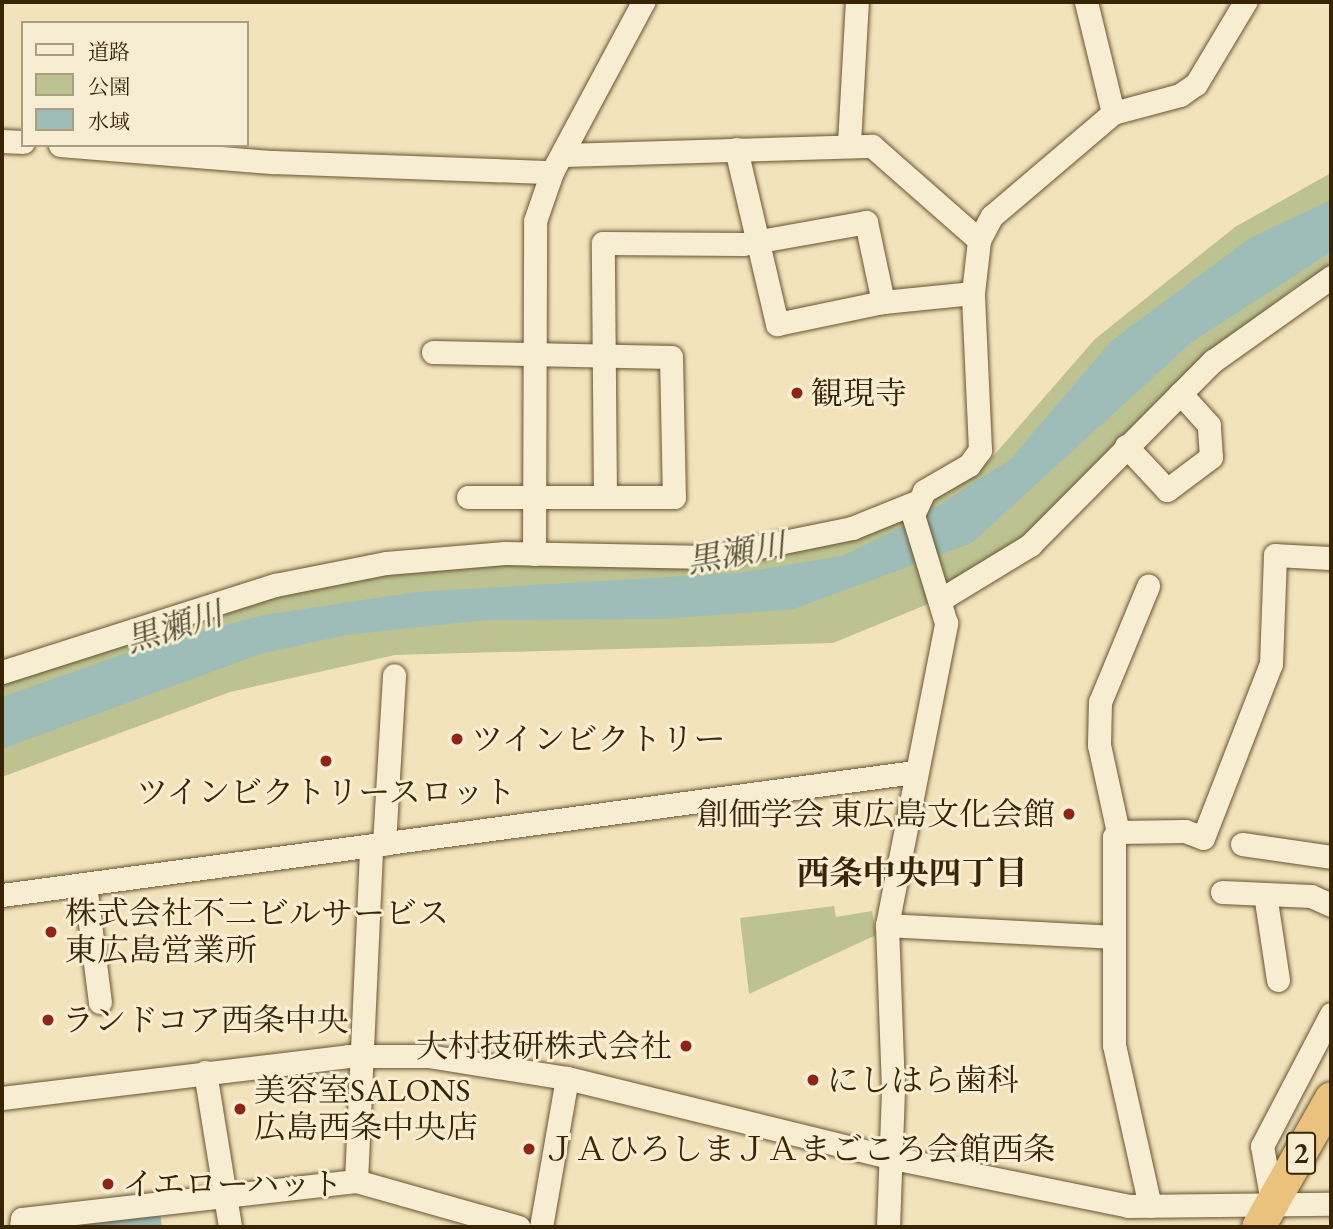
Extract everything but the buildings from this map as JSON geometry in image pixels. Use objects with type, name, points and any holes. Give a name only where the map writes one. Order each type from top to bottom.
[{"type":"highway","name":"2","points":[[1268,1221],[1331,1098]]},
{"type":"street","points":[[534,554],[537,354],[535,222],[559,164],[643,2]]},
{"type":"street","points":[[849,143],[858,2]]},
{"type":"street","points":[[1086,2],[1112,113]]},
{"type":"street","points":[[2,672],[275,585],[386,563],[534,554],[710,557],[852,528],[913,509],[979,450],[973,293],[979,240],[992,216],[1112,113],[1180,95],[1196,84],[1245,2]]},
{"type":"street","points":[[2,141],[21,142]]},
{"type":"street","points":[[85,147],[273,162],[559,164],[736,149],[849,143],[888,154],[979,240]]},
{"type":"street","points":[[736,149],[755,242],[776,324],[883,302],[973,293]]},
{"type":"street","points":[[605,497],[603,243],[755,242],[866,222],[883,302]]},
{"type":"street","points":[[943,598],[1030,545],[1180,393],[1261,324],[1331,277]]},
{"type":"street","points":[[433,352],[671,357],[674,497],[468,497]]},
{"type":"street","points":[[1126,446],[1167,490],[1211,457],[1209,425],[1180,393]]},
{"type":"street","points":[[888,1227],[888,1157],[893,1089],[887,925],[914,772],[943,645],[943,598],[913,509]]},
{"type":"street","points":[[1118,832],[1185,831],[1203,838],[1271,664],[1275,555],[1331,558]]},
{"type":"street","points":[[1147,586],[1100,702],[1099,745],[1118,832],[1114,1045],[1150,1206]]},
{"type":"street","points":[[356,1181],[377,845],[394,675]]},
{"type":"street","points":[[2,895],[914,772]]},
{"type":"street","points":[[1242,844],[1331,857]]},
{"type":"street","points":[[85,884],[100,1002]]},
{"type":"street","points":[[1222,892],[1311,896],[1331,905]]},
{"type":"street","points":[[1265,894],[1278,980]]},
{"type":"street","points":[[887,925],[1114,937]]},
{"type":"street","points":[[1268,1221],[1272,1176],[1262,1146],[1331,1014]]},
{"type":"street","points":[[2,1098],[205,1072],[363,1056],[428,1056],[567,1078],[888,1157],[1041,1191],[1268,1221],[1331,1204]]},
{"type":"street","points":[[205,1072],[230,1227]]},
{"type":"street","points":[[541,1227],[567,1078]]},
{"type":"street","points":[[21,1227],[22,1219],[356,1181],[519,1227]]},
{"type":"green space","points":[[1331,173],[1331,269],[1297,286],[1215,348],[1059,505],[979,573],[928,604],[833,643],[395,655],[230,692],[2,777],[2,682],[74,648],[401,562],[664,561],[933,499],[988,462],[1095,339],[1235,227]]},
{"type":"green space","points":[[834,906],[836,917],[872,911],[876,935],[749,994],[740,918]]},
{"type":"water","points":[[1331,200],[1331,252],[1192,342],[972,543],[794,609],[662,619],[486,620],[346,635],[260,654],[2,749],[2,697],[155,643],[264,615],[416,592],[737,573],[842,556],[914,521],[1011,459],[1111,341],[1250,238]]},
{"type":"water","points":[[160,1212],[162,1227],[59,1227],[63,1223]]},
{"type":"place","name":"観現寺","points":[[797,393]]},
{"type":"place","name":"ツインビクトリー","points":[[457,739]]},
{"type":"place","name":"ツインビクトリースロット","points":[[326,761]]},
{"type":"place","name":"創価学会 東広島文化会館","points":[[1069,814]]},
{"type":"place","name":"株式会社不二ビルサービス 東広島営業所","points":[[51,932]]},
{"type":"place","name":"ランドコア西条中央","points":[[48,1020]]},
{"type":"place","name":"大村技研株式会社","points":[[686,1046]]},
{"type":"place","name":"にしはら歯科","points":[[813,1080]]},
{"type":"place","name":"美容室SALONS 広島西条中央店","points":[[240,1109]]},
{"type":"place","name":"ＪＡひろしまＪＡまごころ会館西条","points":[[529,1149]]},
{"type":"place","name":"イエローハット","points":[[108,1184]]},
{"type":"district","name":"西条中央四丁目","points":[[912,873]]},
{"type":"water label","name":"黒瀬川","points":[[736,553]]},
{"type":"water label","name":"黒瀬川","points":[[174,627]]}]
